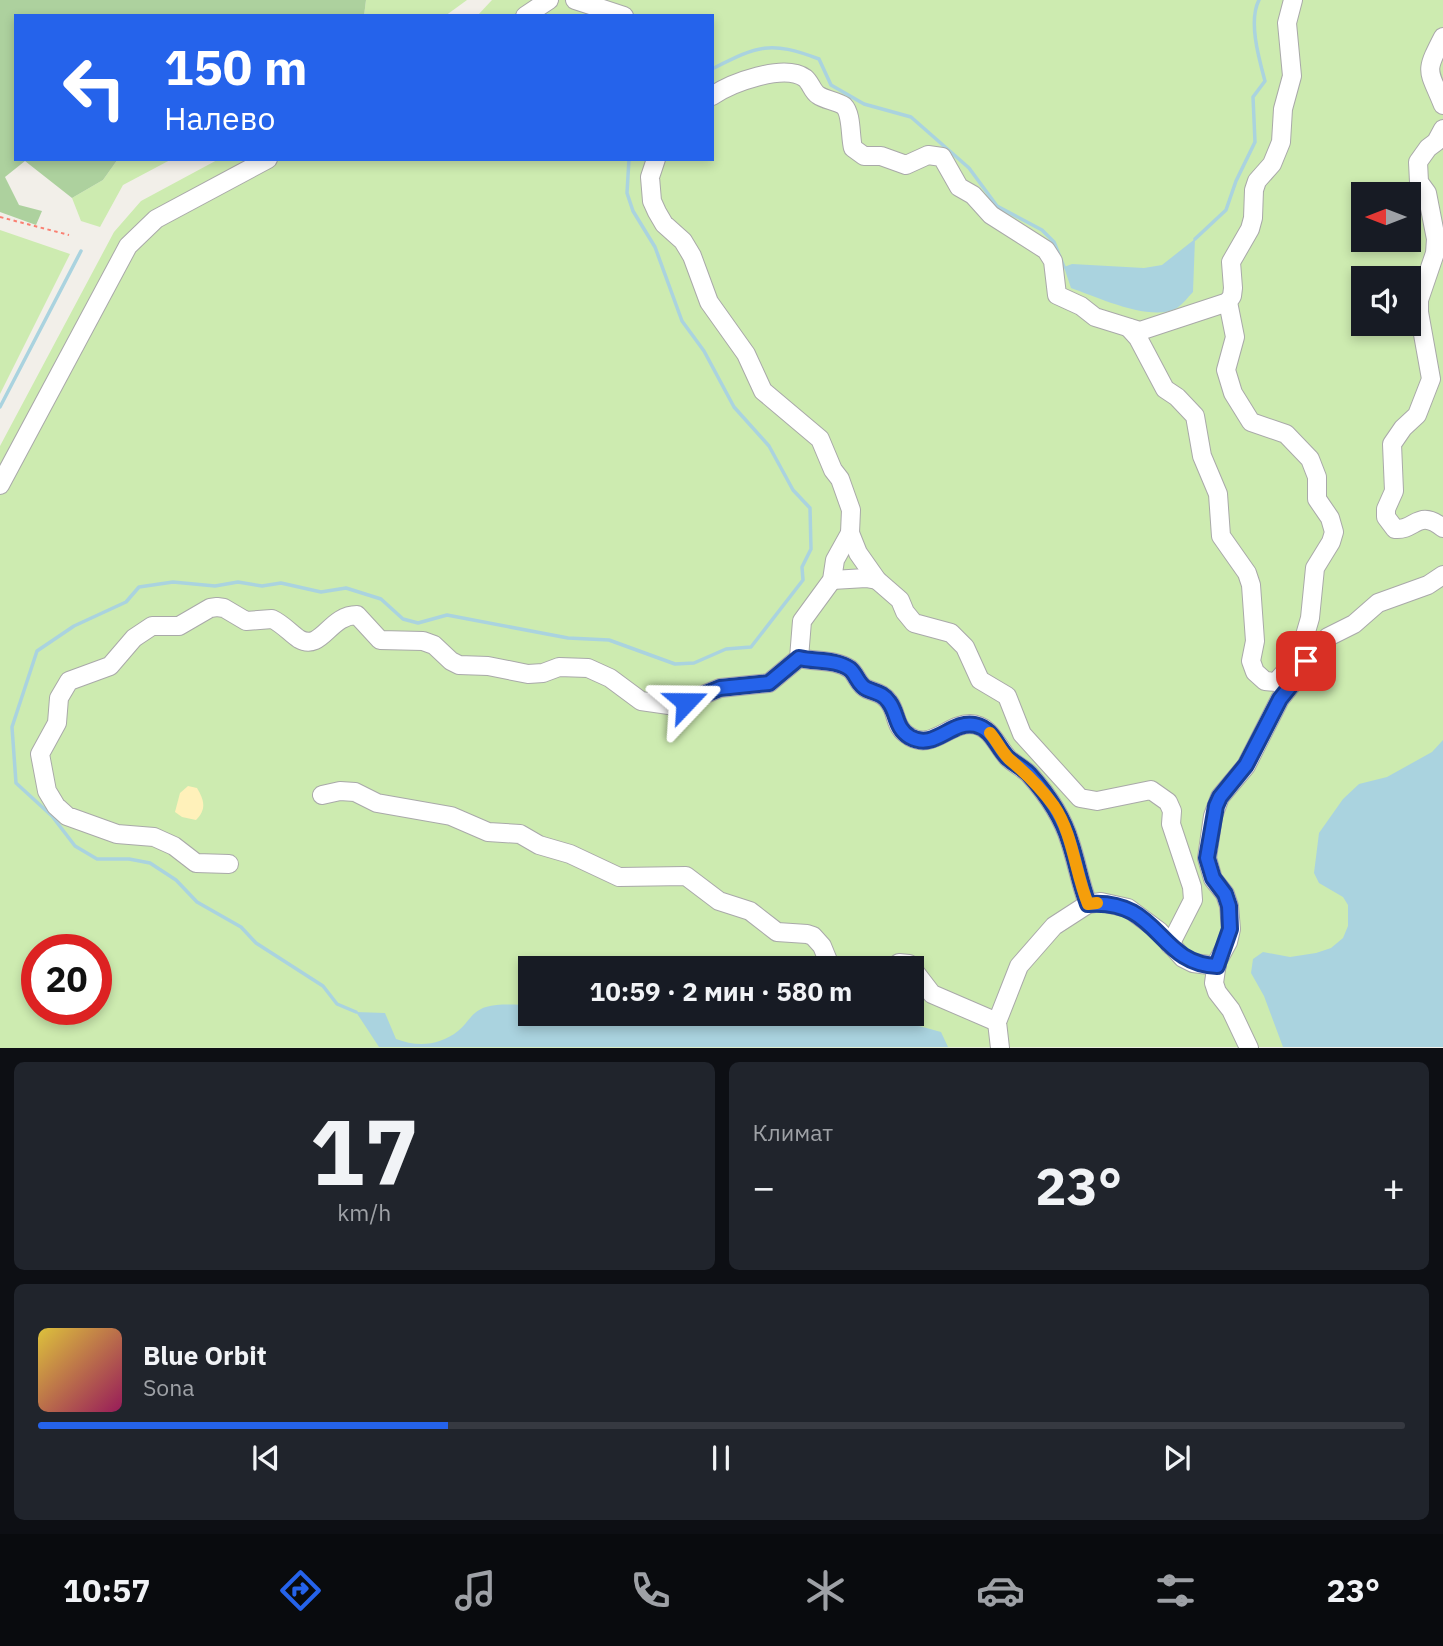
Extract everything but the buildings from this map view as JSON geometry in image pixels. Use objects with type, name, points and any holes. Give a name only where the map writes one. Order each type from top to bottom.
[{"type":"lane","points":[[528,14],[549,0]]},
{"type":"lane","points":[[575,0],[618,14]]},
{"type":"lane","points":[[714,94],[727,87],[781,72],[790,72],[804,78],[818,95],[843,106],[848,114],[853,148],[859,154],[881,156],[906,165],[928,155],[942,157],[960,187],[973,195],[991,215],[1046,250],[1052,261],[1057,295],[1081,306],[1095,317],[1140,331],[1228,302],[1232,296],[1230,262],[1250,229],[1257,181],[1272,164],[1281,142],[1283,109],[1292,76],[1287,23],[1293,0]]},
{"type":"lane","points":[[1443,37],[1429,66],[1428,75],[1443,105]]},
{"type":"lane","points":[[1443,129],[1436,142],[1422,156],[1417,173],[1419,182],[1427,193],[1436,239],[1435,253],[1419,300],[1431,379],[1417,415],[1403,428],[1392,444],[1394,491],[1386,509],[1386,517],[1395,529],[1403,530],[1422,520],[1443,528]]},
{"type":"lane","points":[[0,485],[128,246],[156,219],[264,161]]},
{"type":"lane","points":[[655,161],[650,177],[652,201],[657,212],[664,224],[683,241],[692,256],[709,302],[746,354],[763,391],[820,439],[846,495],[851,510],[850,533],[858,553],[877,580],[900,600],[914,623],[951,633],[965,646],[980,680],[1007,696],[1022,734],[1080,798],[1097,801],[1151,790],[1168,802],[1178,851],[1192,887],[1193,900],[1170,945]]},
{"type":"lane","points":[[1228,302],[1235,337],[1226,370],[1233,393],[1251,422],[1286,434],[1310,459],[1317,477],[1317,499],[1330,517],[1334,532],[1315,568],[1310,618],[1299,656],[1276,691],[1246,765],[1220,797],[1213,816],[1207,858],[1209,869],[1225,894],[1230,929],[1214,983],[1217,992],[1231,1010],[1249,1048]]},
{"type":"lane","points":[[1129,328],[1139,338],[1165,390],[1187,406],[1195,416],[1202,456],[1217,494],[1221,537],[1247,573],[1251,585],[1255,641],[1251,656],[1253,667],[1276,691]]},
{"type":"lane","points":[[229,864],[196,863],[174,846],[154,837],[117,834],[73,820],[56,806],[47,791],[40,754],[57,723],[59,698],[63,691],[75,677],[110,666],[134,638],[152,626],[179,626],[217,607],[224,608],[246,621],[272,618],[301,640],[308,641],[317,640],[342,616],[357,615],[380,640],[424,641],[434,645],[451,662],[459,665],[488,666],[528,674],[543,673],[559,667],[588,668],[610,678],[641,701],[668,705],[686,702],[720,688],[769,683],[799,658],[802,621],[832,580],[835,560],[850,533]]},
{"type":"lane","points":[[1276,691],[1296,679],[1310,653],[1328,637],[1354,624],[1378,603],[1428,585],[1443,575]]},
{"type":"lane","points":[[832,580],[877,580]]},
{"type":"lane","points":[[799,658],[817,663],[834,662],[851,670],[860,684],[884,696],[894,709],[898,725],[914,739],[937,738],[965,725],[988,730],[1009,758],[1029,775],[1054,807],[1070,842],[1079,882],[1088,904]]},
{"type":"lane","points":[[322,795],[340,791],[355,792],[377,803],[452,816],[488,832],[515,832],[619,877],[686,876],[719,901],[750,911],[777,932],[807,933],[813,936],[826,956]]},
{"type":"lane","points":[[1000,1048],[997,1022],[1019,966],[1054,926],[1088,904],[1101,902],[1128,908],[1159,931],[1170,945],[1193,963],[1217,966]]},
{"type":"lane","points":[[924,984],[932,994],[997,1022]]},
{"type":"path","points":[[0,217],[69,234]]},
{"type":"green space","points":[[0,0],[366,0],[364,14],[14,14],[14,161],[25,161],[5,177],[19,205],[42,211],[36,225],[0,212]]},
{"type":"green space","points":[[366,0],[467,0],[448,14],[364,14]]},
{"type":"green space","points":[[492,0],[1443,0],[1443,1047],[0,1048],[0,446],[114,232],[141,201],[215,161],[714,161],[714,14],[479,14]]},
{"type":"green space","points":[[25,161],[117,161],[103,180],[72,198]]},
{"type":"green space","points":[[117,161],[168,161],[123,185],[100,227],[81,221],[72,198],[103,180]]},
{"type":"green space","points":[[0,230],[70,254],[0,394]]},
{"type":"sand","points":[[188,786],[197,788],[203,800],[202,812],[196,820],[182,817],[175,812],[180,793]]},
{"type":"water","points":[[1195,239],[1193,292],[1177,308],[1166,312],[1139,311],[1071,288],[1064,267],[1072,264],[1144,268],[1162,265]]},
{"type":"water","points":[[1443,740],[1443,1047],[1283,1047],[1264,996],[1251,973],[1253,959],[1263,952],[1290,957],[1316,953],[1331,948],[1343,938],[1348,926],[1348,905],[1343,897],[1319,883],[1314,873],[1319,833],[1343,799],[1359,784],[1387,777],[1432,752]]},
{"type":"water","points":[[502,1005],[518,1005],[518,1026],[919,1026],[941,1032],[948,1047],[379,1047],[356,1012],[385,1013],[396,1039],[428,1044],[451,1036],[477,1011]]},
{"type":"waterway","points":[[1195,239],[1226,210],[1236,181],[1255,142],[1253,97],[1265,81],[1254,29],[1259,0]]},
{"type":"waterway","points":[[714,68],[764,48],[788,49],[819,59],[831,85],[864,104],[911,117],[969,168],[997,206],[1042,230],[1054,242],[1064,267]]},
{"type":"waterway","points":[[356,1012],[337,1004],[323,986],[256,943],[241,927],[197,902],[176,880],[150,863],[129,859],[97,859],[75,846],[52,816],[16,783],[12,727],[37,651],[74,626],[126,602],[139,587],[173,582],[215,586],[238,582],[262,586],[281,583],[321,592],[346,588],[381,599],[403,619],[418,623],[447,615],[568,638],[609,640],[675,664],[694,663],[726,649],[751,647],[803,580],[802,567],[811,549],[810,508],[793,490],[769,446],[734,407],[704,351],[682,321],[655,247],[633,211],[627,193],[629,161]]},
{"type":"waterway","points":[[0,407],[81,251]]},
{"type":"slow traffic","points":[[990,733],[1054,807],[1070,842],[1079,882],[1088,904],[1097,903]]},
{"type":"route","points":[[686,702],[720,688],[769,683],[799,658],[817,663],[834,662],[851,670],[860,684],[876,691],[890,702],[898,725],[914,739],[926,741],[970,724],[988,730],[1009,758],[1029,775],[1054,807],[1070,842],[1079,882],[1088,904],[1101,902],[1128,908],[1159,931],[1184,958],[1193,963],[1217,966],[1228,942],[1230,918],[1225,894],[1213,878],[1207,858],[1213,816],[1220,797],[1246,765],[1280,699],[1306,661]]}]
